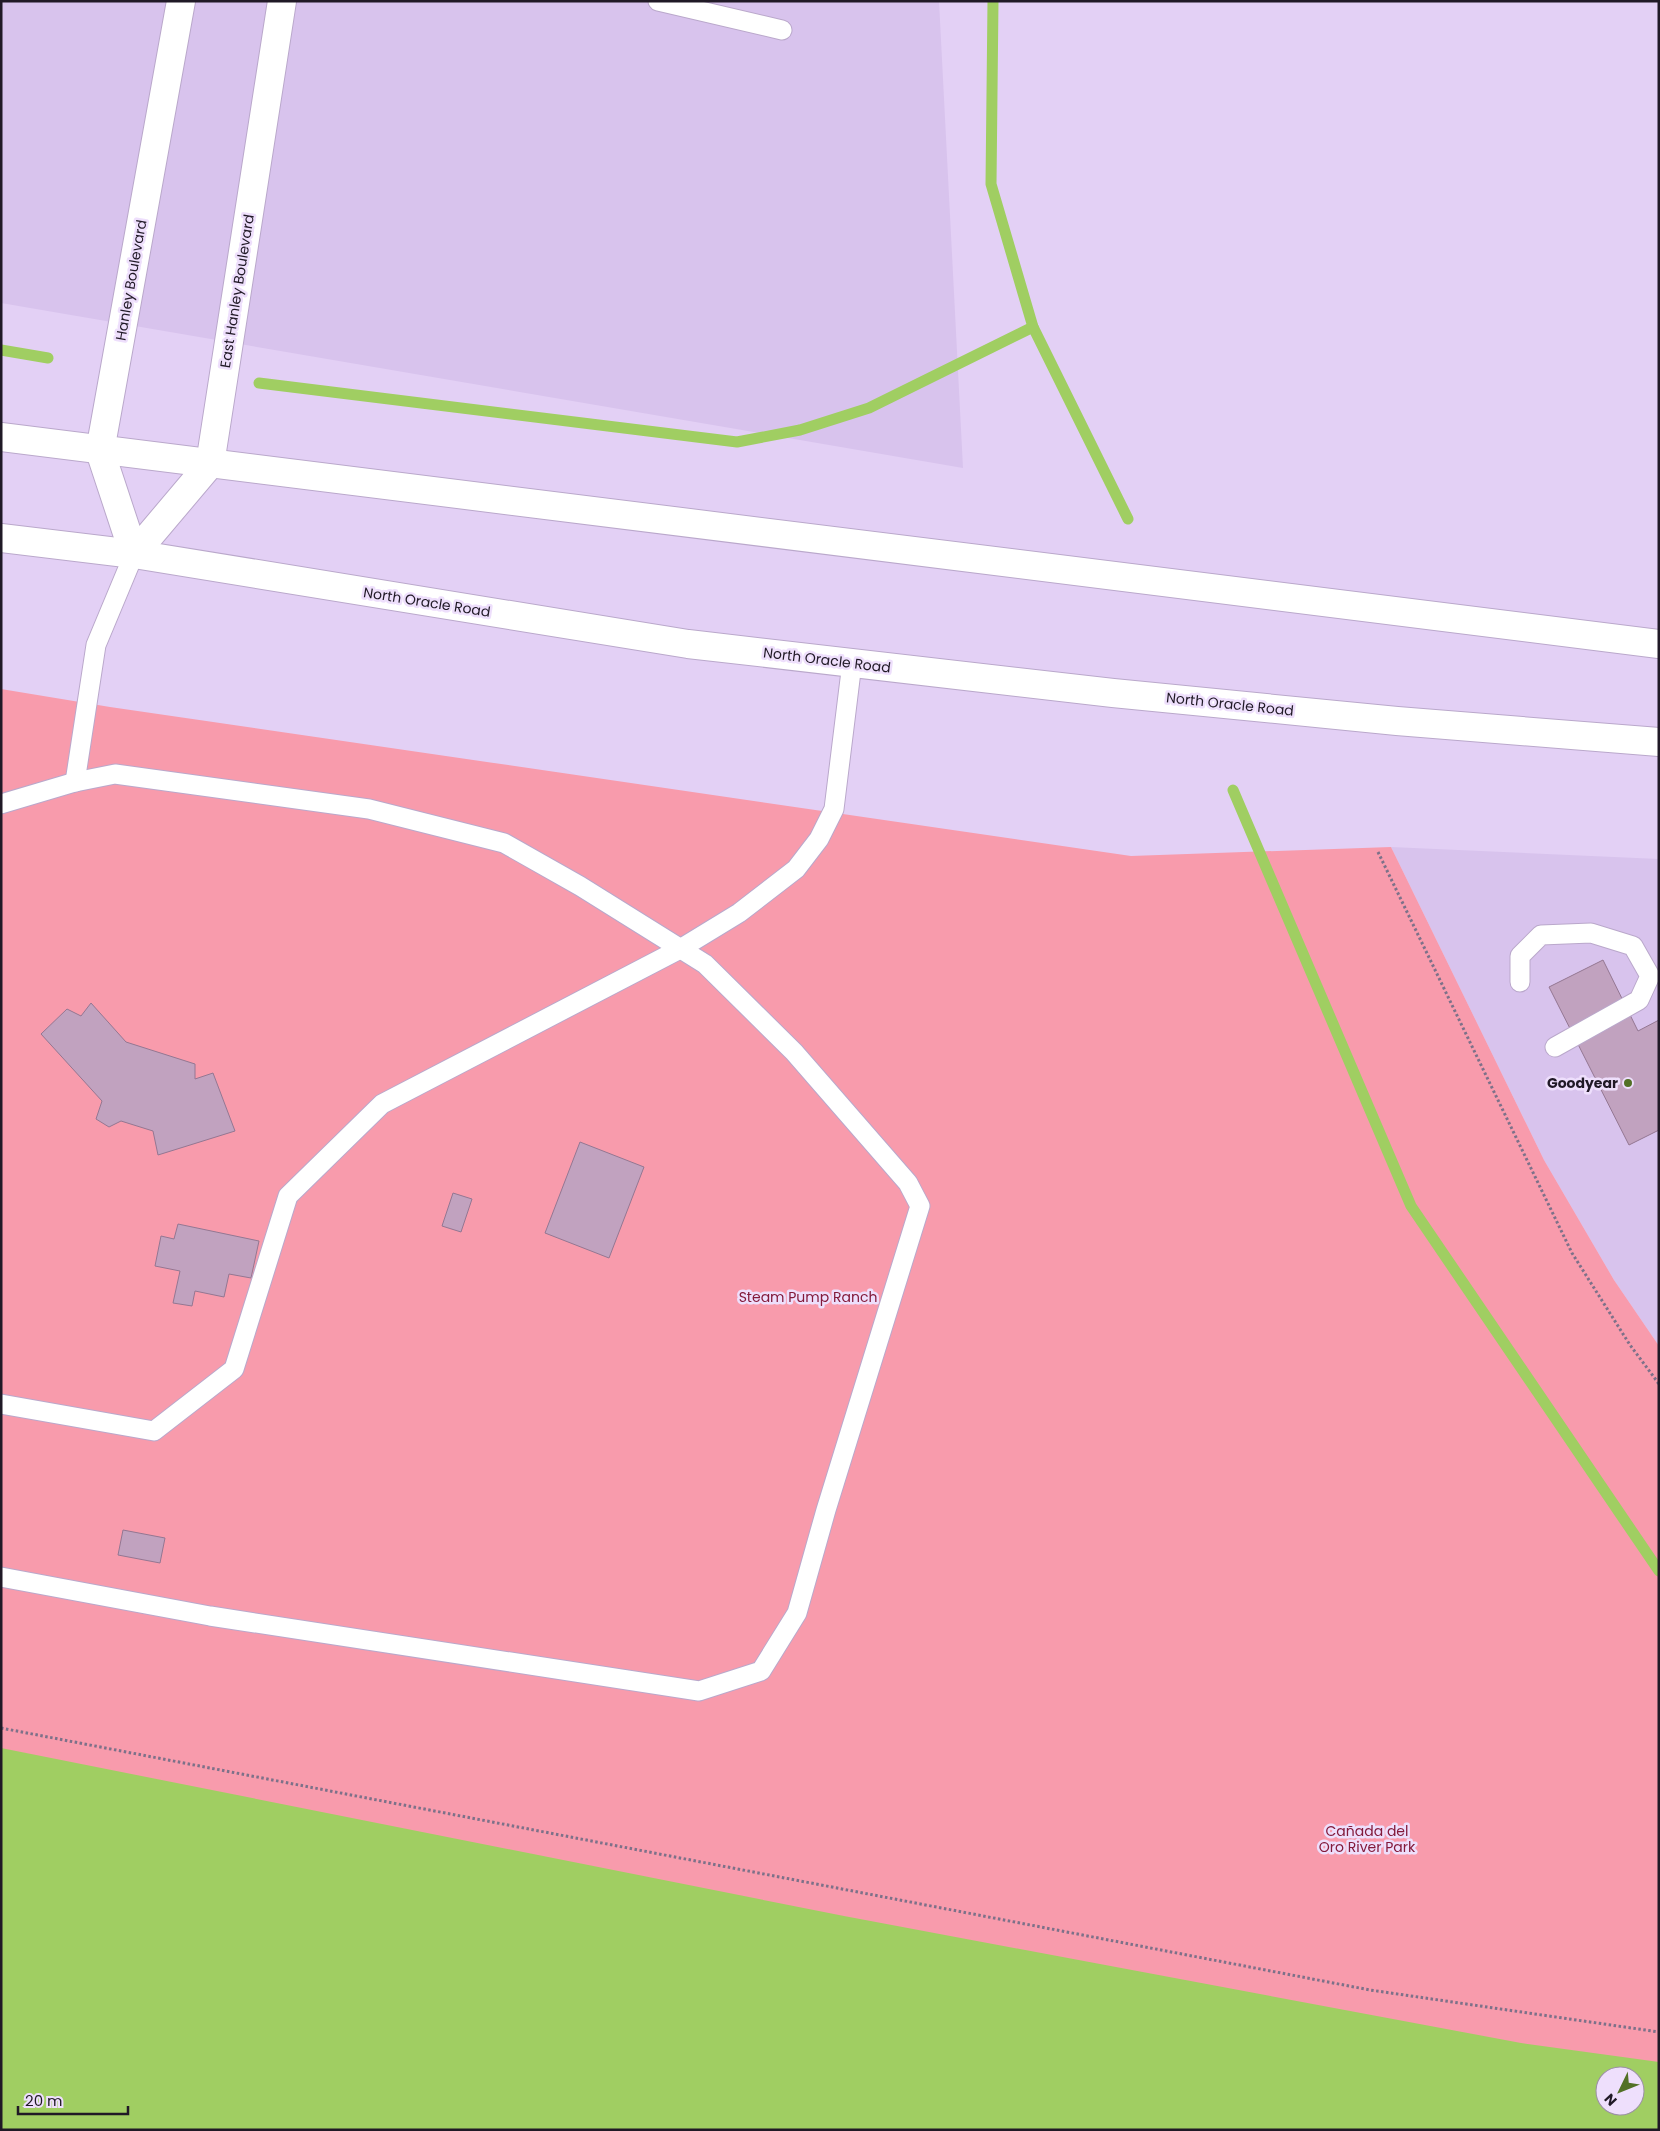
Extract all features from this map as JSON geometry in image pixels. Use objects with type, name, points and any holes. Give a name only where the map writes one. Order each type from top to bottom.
[{"type":"main road","name":"Hanley Boulevard","points":[[134,554],[100,451],[181,1]]},
{"type":"main road","name":"East Hanley Boulevard","points":[[210,464],[282,1]]},
{"type":"main road","points":[[1,438],[1659,644]]},
{"type":"main road","points":[[134,554],[210,464]]},
{"type":"main road","name":"North Oracle Road","points":[[1,538],[134,554],[688,644],[1113,693],[1397,721],[1659,742]]},
{"type":"lane","points":[[658,1],[782,30]]},
{"type":"lane","points":[[75,782],[96,645],[134,554]]},
{"type":"lane","points":[[1,1404],[154,1432],[234,1369],[288,1196],[382,1104],[680,949],[739,913],[796,869],[820,839],[834,809],[852,663]]},
{"type":"lane","points":[[1,804],[75,782],[116,774],[369,809],[504,843],[580,886],[705,964],[794,1052],[908,1183],[920,1206],[826,1510],[797,1614],[760,1671],[699,1691],[210,1616],[1,1577]]},
{"type":"lane","points":[[1520,982],[1520,956],[1541,935],[1591,933],[1633,946],[1650,976],[1639,1000],[1555,1047]]},
{"type":"path","points":[[1378,852],[1572,1253],[1630,1345],[1659,1384]]},
{"type":"path","points":[[1,1728],[1370,1990],[1659,2032]]},
{"type":"shaded area","points":[[1,1],[939,1],[963,468],[1,303]]},
{"type":"shaded area","points":[[1391,847],[1659,859],[1659,1346],[1614,1280],[1544,1160]]},
{"type":"shaded area","points":[[1,1748],[844,1916],[1521,2043],[1659,2062],[1659,2130],[1,2130]]},
{"type":"green space","points":[[1,689],[110,707],[1131,856],[1391,847],[1544,1160],[1614,1280],[1659,1346],[1659,2130],[1,2130]]},
{"type":"building","name":"Goodyear","points":[[1603,960],[1638,1031],[1659,1020],[1659,1130],[1629,1145],[1549,987]]},
{"type":"building","points":[[91,1003],[126,1042],[195,1064],[195,1079],[213,1073],[235,1131],[158,1155],[153,1131],[121,1121],[109,1127],[96,1119],[102,1101],[41,1034],[67,1009],[81,1016]]},
{"type":"building","points":[[580,1142],[644,1167],[609,1258],[545,1233]]},
{"type":"building","points":[[453,1193],[472,1199],[461,1232],[442,1226]]},
{"type":"building","points":[[178,1224],[259,1241],[251,1278],[229,1274],[224,1297],[195,1291],[192,1306],[173,1303],[180,1271],[155,1266],[161,1236],[174,1239]]},
{"type":"building","points":[[123,1530],[165,1538],[160,1563],[118,1555]]},
{"type":"waterway","points":[[993,1],[991,184],[1033,327],[1128,519]]},
{"type":"waterway","points":[[259,383],[737,442],[800,430],[869,408],[1033,327]]},
{"type":"waterway","points":[[1,350],[48,358]]},
{"type":"waterway","points":[[1233,790],[1411,1206],[1659,1571]]},
{"type":"place","name":"Goodyear","points":[[1628,1083]]},
{"type":"park label","name":"Steam Pump Ranch","points":[[808,1297]]},
{"type":"park label","name":"Cañada del Oro River Park","points":[[1367,1839]]}]
